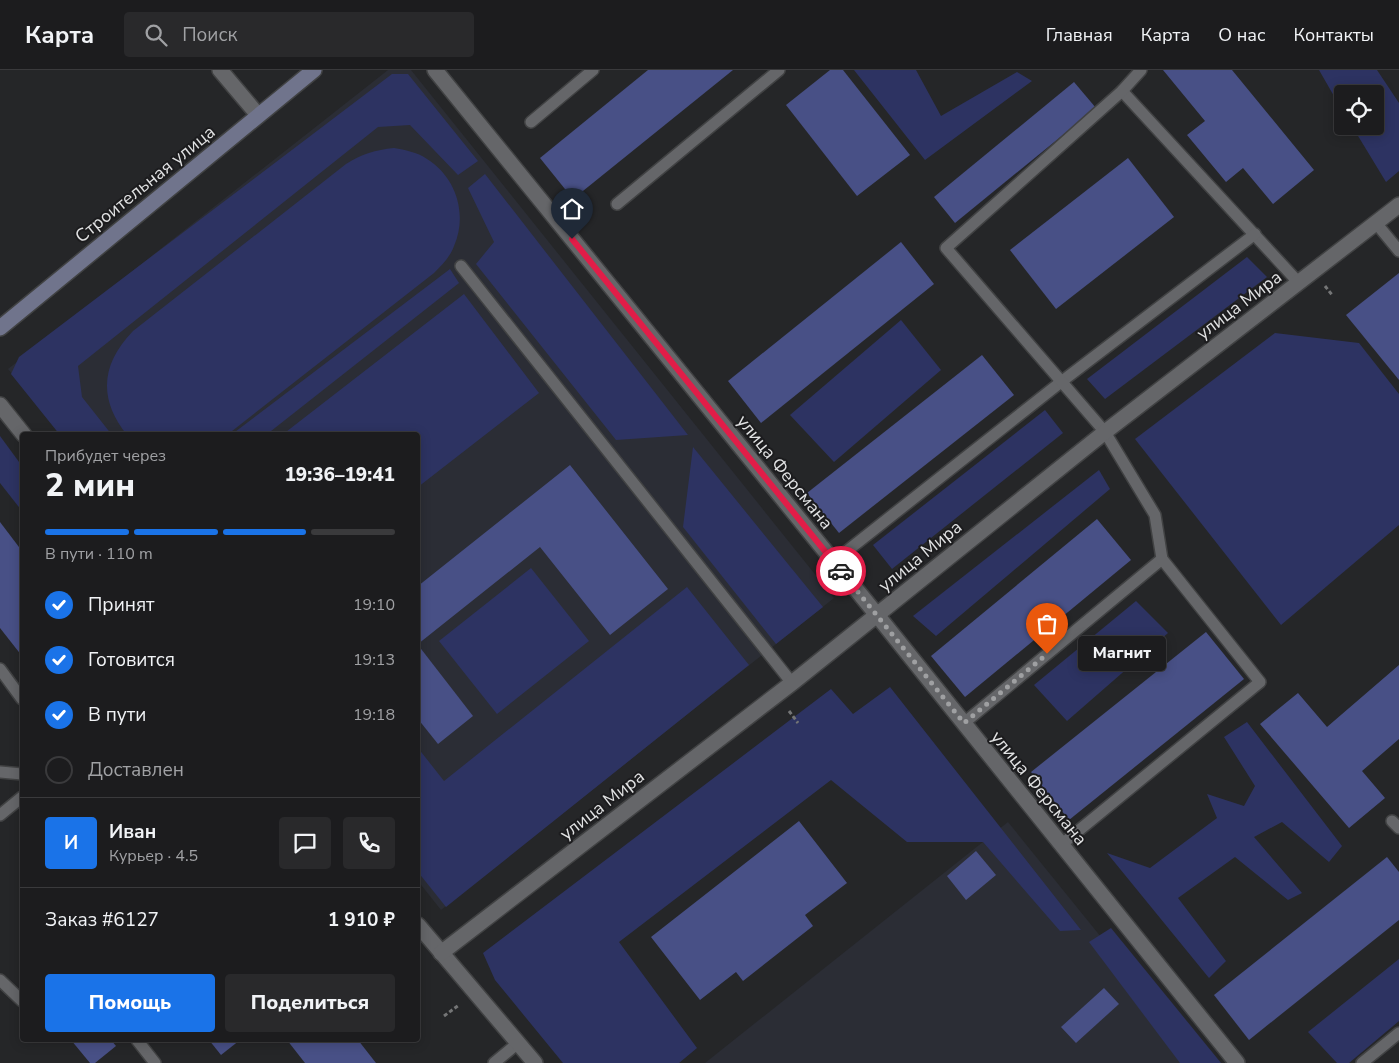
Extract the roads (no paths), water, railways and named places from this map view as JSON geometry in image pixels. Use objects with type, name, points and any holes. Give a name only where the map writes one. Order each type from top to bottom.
[{"type":"street","points":[[220,70],[258,116]]},
{"type":"street","name":"Строительная улица","points":[[0,328],[314,70]]},
{"type":"street","name":"улица Ферсмана","points":[[434,70],[877,615],[1237,1063]]},
{"type":"street","name":"улица Мира","points":[[440,953],[792,683],[1105,432],[1399,205]]},
{"type":"street","points":[[0,405],[22,432]]},
{"type":"street","points":[[420,928],[535,1063]]},
{"type":"lane","points":[[530,122],[593,70]]},
{"type":"lane","points":[[617,204],[779,70]]},
{"type":"lane","points":[[1061,845],[1260,682],[1162,559],[1155,515],[1105,432],[946,248],[1122,91],[1142,70]]},
{"type":"lane","points":[[1122,91],[1299,283]]},
{"type":"lane","points":[[1376,223],[1399,251]]},
{"type":"lane","points":[[833,562],[1061,382],[1255,234]]},
{"type":"lane","points":[[460,266],[792,683]]},
{"type":"lane","points":[[964,723],[1162,559]]},
{"type":"lane","points":[[0,669],[20,696]]},
{"type":"lane","points":[[0,772],[20,774]]},
{"type":"lane","points":[[0,815],[20,799]]},
{"type":"lane","points":[[0,980],[20,999]]},
{"type":"lane","points":[[1362,1063],[1399,1033]]},
{"type":"lane","points":[[139,1042],[155,1063]]},
{"type":"lane","points":[[494,1063],[518,1043]]},
{"type":"place","name":"Магнит","points":[[1047,654]]}]
